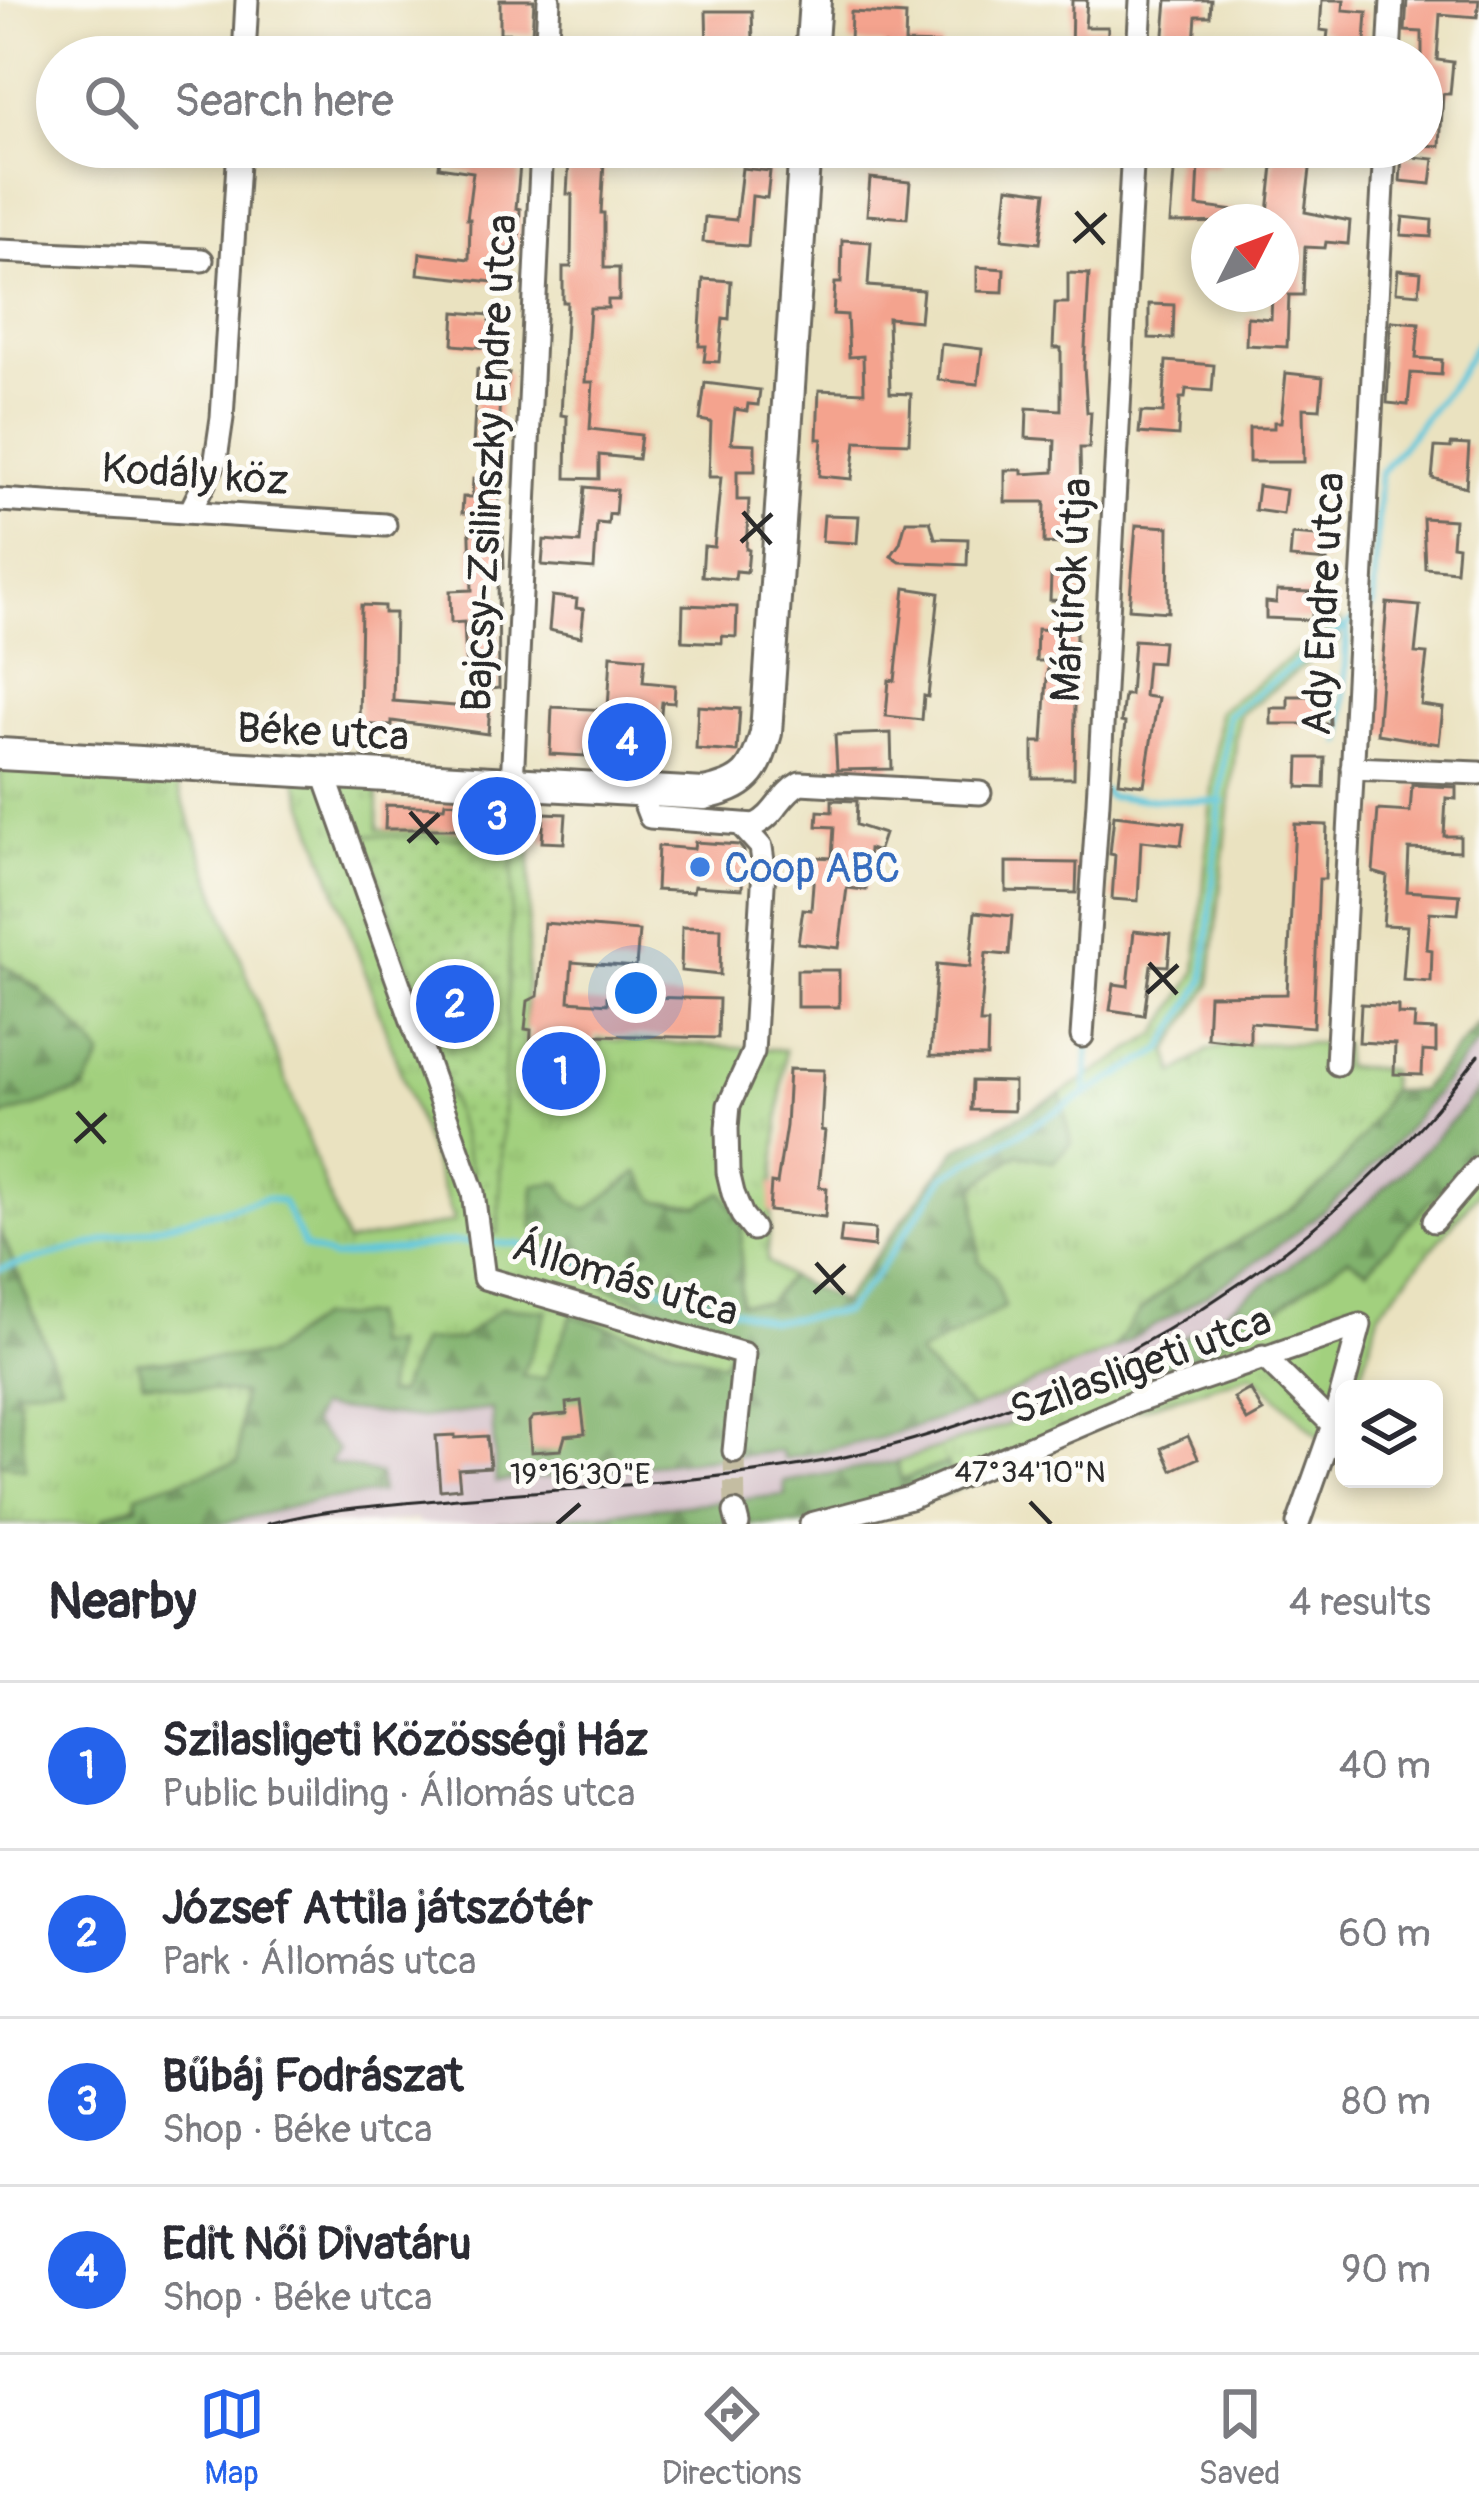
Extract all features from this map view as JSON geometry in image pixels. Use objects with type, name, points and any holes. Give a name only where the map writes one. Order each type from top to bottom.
[{"type":"street","points":[[245,36],[248,0]]},
{"type":"street","points":[[547,36],[549,0]]},
{"type":"street","points":[[812,36],[815,0]]},
{"type":"street","points":[[1139,36],[1141,0]]},
{"type":"street","points":[[1390,36],[1392,0]]},
{"type":"street","points":[[190,512],[215,459],[222,418],[237,168]]},
{"type":"street","name":"Bajcsy-Zsilinszky Endre utca","points":[[512,784],[541,168]]},
{"type":"street","name":"Béke utca","points":[[0,754],[704,794],[743,780],[757,765],[766,733],[804,168]]},
{"type":"street","name":"Mártírok útja","points":[[1082,1036],[1132,168]]},
{"type":"street","name":"Ady Endre utca","points":[[1337,1064],[1384,168]]},
{"type":"street","points":[[0,251],[202,260]]},
{"type":"street","name":"Kodály köz","points":[[0,500],[385,524]]},
{"type":"street","points":[[1352,768],[1479,773]]},
{"type":"street","name":"Állomás utca","points":[[324,774],[472,1192],[484,1278],[745,1354],[734,1451]]},
{"type":"street","points":[[640,791],[650,817],[755,825],[768,819],[789,789],[800,783],[980,793]]},
{"type":"street","points":[[740,824],[761,848],[764,869],[753,1052],[730,1106],[726,1152],[737,1207],[753,1229]]},
{"type":"street","points":[[1434,1221],[1479,1168]]},
{"type":"street","name":"Szilasligeti utca","points":[[811,1524],[910,1498],[1135,1402],[1360,1325],[1333,1425]]},
{"type":"street","points":[[1262,1357],[1333,1425],[1298,1524]]},
{"type":"shaded area","points":[[1479,1042],[1479,1089],[1422,1154],[1354,1219],[1252,1293],[1139,1365],[986,1434],[897,1462],[784,1482],[786,1495],[496,1524],[418,1524],[417,1520],[221,1524],[315,1501],[380,1493],[329,1463],[312,1424],[317,1407],[422,1418],[492,1408],[497,1482],[782,1451],[783,1459],[876,1439],[972,1409],[1068,1370],[1159,1324],[1314,1218],[1354,1185]]},
{"type":"green space","points":[[1340,621],[1338,640],[1239,715],[1210,985],[1168,1051],[1175,1074],[1208,1050],[1233,1044],[1344,1043],[1344,1066],[1390,1070],[1390,1091],[1327,1181],[1289,1211],[1194,1267],[1141,1310],[1113,1349],[972,1409],[916,1355],[1005,1307],[994,1276],[979,1261],[975,1186],[1018,1154],[1071,1143],[1061,1094],[1158,1033],[1196,972],[1219,711]]},
{"type":"green space","points":[[286,751],[377,755],[378,829],[507,834],[511,800],[532,801],[524,1079],[597,1085],[599,1039],[785,1050],[767,1261],[789,1277],[767,1303],[740,1303],[742,1222],[700,1206],[656,1201],[587,1210],[534,1185],[533,1228],[559,1244],[569,1272],[735,1338],[722,1365],[572,1315],[545,1379],[521,1375],[503,1307],[460,1340],[421,1341],[398,1394],[385,1395],[393,1344],[372,1345],[317,1318],[266,1356],[138,1362],[143,1382],[242,1393],[238,1463],[203,1473],[103,1518],[104,1524],[0,1524],[0,1463],[25,1469],[16,1390],[61,1383],[0,1230],[0,1117],[84,1090],[41,989],[0,963],[0,754],[169,764],[346,1243],[454,1222]]},
{"type":"green space","points":[[364,835],[514,840],[498,1233],[489,1230],[430,1029]]},
{"type":"green space","points":[[0,963],[56,1005],[102,1056],[84,1090],[0,1117]]},
{"type":"green space","points":[[1479,1023],[1479,1042],[1401,1136],[1350,1188],[1236,1275],[1113,1349],[1141,1310],[1194,1267],[1289,1211],[1327,1181],[1390,1091],[1420,1091]]},
{"type":"green space","points":[[1479,1089],[1479,1147],[1367,1270],[1348,1258],[1249,1329],[1142,1380],[1139,1365],[1233,1306],[1363,1207]]},
{"type":"green space","points":[[1061,1094],[1071,1143],[1054,1162],[1018,1154],[975,1186],[979,1261],[994,1276],[1005,1307],[917,1355],[972,1409],[876,1439],[783,1459],[781,1451],[496,1482],[492,1409],[422,1418],[318,1407],[312,1424],[338,1450],[329,1463],[379,1474],[381,1493],[315,1501],[221,1524],[104,1524],[103,1519],[137,1506],[136,1494],[238,1462],[242,1394],[143,1382],[137,1362],[266,1356],[317,1318],[370,1315],[372,1345],[393,1344],[386,1394],[398,1394],[421,1341],[460,1340],[502,1307],[547,1311],[522,1376],[545,1379],[572,1315],[723,1364],[734,1337],[569,1272],[559,1244],[533,1228],[534,1185],[559,1183],[570,1200],[587,1210],[639,1172],[656,1201],[699,1206],[722,1192],[742,1222],[740,1303],[767,1303],[789,1277],[841,1302],[957,1149]]},
{"type":"green space","points":[[1479,1147],[1479,1192],[1380,1311],[1360,1380],[1335,1380],[1335,1452],[1253,1374],[1133,1411],[953,1491],[901,1480],[897,1462],[1024,1419],[1139,1365],[1142,1379],[1249,1329],[1348,1258],[1367,1270]]},
{"type":"green space","points":[[0,1230],[61,1384],[17,1390],[26,1470],[0,1463]]},
{"type":"green space","points":[[897,1462],[901,1480],[947,1463],[953,1491],[856,1524],[496,1524],[785,1495],[784,1482]]},
{"type":"building","points":[[500,0],[534,0],[532,34],[500,33]]},
{"type":"building","points":[[1072,0],[1087,0],[1085,27],[1108,27],[1108,36],[1071,36]]},
{"type":"building","points":[[1167,0],[1211,0],[1210,16],[1196,16],[1195,36],[1164,36]]},
{"type":"building","points":[[1322,0],[1344,0],[1343,10],[1367,12],[1365,36],[1327,36],[1328,31],[1320,30]]},
{"type":"building","points":[[1407,0],[1479,0],[1477,17],[1440,14],[1439,36],[1405,31]]},
{"type":"building","points":[[706,11],[752,11],[753,36],[707,36]]},
{"type":"building","points":[[851,12],[906,15],[905,36],[850,36]]},
{"type":"building","points":[[1443,61],[1453,62],[1450,94],[1443,94]]},
{"type":"building","points":[[446,168],[520,168],[519,249],[506,249],[503,283],[418,274],[420,253],[469,259],[467,219],[473,172]]},
{"type":"building","points":[[568,168],[604,168],[604,268],[619,268],[619,300],[608,300],[608,308],[590,308],[585,382],[593,382],[590,429],[641,435],[638,459],[599,455],[599,479],[566,478],[567,416],[561,415],[567,302],[563,302],[563,267],[571,267],[572,194],[567,194]]},
{"type":"building","points":[[742,168],[770,171],[767,198],[752,196],[748,246],[703,242],[705,217],[736,220]]},
{"type":"building","points":[[1174,168],[1199,168],[1191,223],[1170,223]]},
{"type":"building","points":[[1273,168],[1310,168],[1305,212],[1350,221],[1348,244],[1305,247],[1303,295],[1299,295],[1299,204],[1269,204]]},
{"type":"building","points":[[1401,168],[1433,168],[1431,184],[1400,181]]},
{"type":"building","points":[[870,178],[910,182],[907,218],[867,215]]},
{"type":"building","points":[[1008,187],[1046,192],[1040,243],[1002,239]]},
{"type":"building","points":[[1403,217],[1432,220],[1431,237],[1401,235]]},
{"type":"building","points":[[842,240],[871,242],[868,286],[923,290],[920,321],[888,318],[890,393],[911,394],[909,443],[856,441],[852,479],[819,476],[822,439],[817,439],[819,390],[864,392],[863,356],[849,357],[847,315],[833,314],[835,283],[841,283]]},
{"type":"building","points":[[977,267],[1004,269],[1003,292],[977,291]]},
{"type":"building","points":[[1398,270],[1421,272],[1419,294],[1396,292]]},
{"type":"building","points":[[1068,273],[1089,274],[1084,366],[1087,412],[1091,412],[1089,448],[1080,448],[1082,545],[1044,543],[1045,502],[1005,502],[1005,470],[1054,472],[1055,440],[1026,438],[1027,408],[1061,410],[1061,348],[1053,348],[1055,303],[1068,303]]},
{"type":"building","points":[[703,279],[731,281],[719,362],[704,361],[706,346],[699,346]]},
{"type":"building","points":[[1149,304],[1174,305],[1173,339],[1149,338]]},
{"type":"building","points":[[455,312],[490,315],[488,348],[453,345]]},
{"type":"building","points":[[1271,312],[1288,312],[1287,347],[1246,345],[1247,317],[1271,319]]},
{"type":"building","points":[[1391,321],[1419,323],[1416,358],[1442,360],[1441,375],[1411,373],[1408,405],[1387,403]]},
{"type":"building","points":[[941,344],[982,349],[978,384],[938,380]]},
{"type":"building","points":[[1166,361],[1214,365],[1212,391],[1186,389],[1185,398],[1180,398],[1178,436],[1139,433],[1141,412],[1163,413]]},
{"type":"building","points":[[477,369],[509,373],[505,399],[500,398],[497,449],[473,448]]},
{"type":"building","points":[[1286,373],[1323,377],[1320,409],[1303,408],[1304,462],[1249,462],[1249,428],[1274,428],[1274,422],[1281,422]]},
{"type":"building","points":[[705,383],[760,390],[758,405],[748,404],[747,411],[735,409],[731,443],[755,444],[755,471],[737,471],[737,500],[749,500],[749,550],[747,572],[736,571],[735,579],[702,576],[704,546],[714,547],[721,477],[709,477],[711,422],[700,420]]},
{"type":"building","points":[[1451,444],[1469,445],[1466,487],[1432,478],[1435,447],[1451,448]]},
{"type":"building","points":[[473,479],[500,481],[496,535],[503,535],[504,568],[498,568],[499,688],[491,689],[488,734],[392,721],[392,726],[359,724],[361,605],[384,606],[384,613],[395,613],[393,701],[468,707],[464,622],[451,623],[450,591],[472,590],[469,513],[462,513],[463,497],[472,497]]},
{"type":"building","points":[[1258,486],[1286,490],[1283,514],[1255,510]]},
{"type":"building","points":[[585,487],[617,490],[615,515],[609,514],[608,524],[597,523],[594,569],[542,565],[544,540],[580,543]]},
{"type":"building","points":[[824,515],[859,516],[857,543],[822,541]]},
{"type":"building","points":[[1423,518],[1454,520],[1456,571],[1425,568]]},
{"type":"building","points":[[906,521],[930,521],[935,538],[968,539],[967,565],[900,562],[891,556]]},
{"type":"building","points":[[1136,525],[1169,527],[1168,612],[1129,609]]},
{"type":"building","points":[[1292,534],[1329,537],[1327,561],[1290,558]]},
{"type":"building","points":[[1051,576],[1081,577],[1080,601],[1050,600]]},
{"type":"building","points":[[905,588],[939,593],[922,720],[886,716],[889,680],[895,681]]},
{"type":"building","points":[[1277,591],[1313,592],[1312,620],[1266,618],[1266,602],[1276,603]]},
{"type":"building","points":[[552,596],[577,599],[576,608],[584,609],[581,637],[549,630]]},
{"type":"building","points":[[1387,603],[1420,606],[1415,653],[1427,654],[1421,705],[1443,708],[1439,744],[1377,734]]},
{"type":"building","points":[[683,605],[737,607],[736,637],[722,636],[722,643],[682,641]]},
{"type":"building","points":[[1037,629],[1076,631],[1074,778],[1033,778],[1033,742],[1043,742],[1048,661],[1036,661]]},
{"type":"building","points":[[1134,640],[1163,642],[1161,663],[1147,662],[1144,696],[1158,698],[1144,785],[1119,782],[1125,723],[1121,722],[1124,695],[1130,695]]},
{"type":"building","points":[[611,655],[645,658],[643,682],[675,685],[674,703],[662,702],[657,755],[585,750],[585,756],[550,754],[552,707],[608,710]]},
{"type":"building","points":[[1288,696],[1329,696],[1330,724],[1271,724],[1271,708],[1288,708]]},
{"type":"building","points":[[698,706],[740,709],[737,752],[696,749]]},
{"type":"building","points":[[891,733],[892,769],[837,770],[835,735]]},
{"type":"building","points":[[1299,758],[1325,758],[1324,788],[1298,787]]},
{"type":"building","points":[[1412,785],[1456,787],[1456,799],[1446,798],[1444,836],[1460,836],[1460,851],[1409,849],[1407,891],[1460,895],[1458,914],[1430,912],[1431,982],[1403,980],[1407,926],[1383,925],[1387,876],[1373,872],[1378,810],[1410,812]]},
{"type":"building","points":[[832,800],[857,801],[856,825],[884,834],[878,852],[869,849],[866,890],[847,888],[839,948],[798,943],[803,909],[811,910],[815,857],[832,858],[834,827],[817,826],[818,811],[832,812]]},
{"type":"building","points":[[445,802],[505,805],[504,829],[385,829],[386,805],[444,807]]},
{"type":"building","points":[[544,813],[566,814],[564,843],[542,842]]},
{"type":"building","points":[[1114,815],[1184,823],[1181,845],[1141,841],[1138,901],[1112,899]]},
{"type":"building","points":[[1295,824],[1327,825],[1325,879],[1319,879],[1313,1027],[1250,1022],[1250,1043],[1207,1038],[1209,995],[1287,994]]},
{"type":"building","name":"Coop ABC","points":[[695,842],[739,845],[744,851],[742,889],[656,890],[658,846],[694,849]]},
{"type":"building","points":[[1006,862],[1077,863],[1076,893],[1006,891]]},
{"type":"building","points":[[975,912],[1012,916],[1009,955],[986,953],[980,1023],[988,1023],[987,1057],[930,1056],[937,964],[970,967]]},
{"type":"building","points":[[544,923],[639,931],[636,967],[572,962],[569,1001],[607,1004],[607,996],[719,999],[718,1038],[594,1035],[592,1085],[529,1082],[531,1030],[525,1029],[528,1001],[538,996]]},
{"type":"building","points":[[682,927],[721,928],[720,975],[681,971]]},
{"type":"building","points":[[1134,931],[1171,935],[1168,966],[1151,965],[1144,1015],[1110,1010],[1114,984],[1128,986]]},
{"type":"building","points":[[797,970],[839,970],[839,1007],[797,1007]]},
{"type":"building","points":[[1361,1004],[1398,1006],[1398,1014],[1415,1015],[1414,1029],[1436,1030],[1436,1052],[1423,1051],[1422,1075],[1394,1074],[1395,1044],[1359,1042]]},
{"type":"building","points":[[789,1069],[824,1070],[821,1130],[825,1131],[819,1187],[827,1188],[825,1217],[769,1211],[786,1126]]},
{"type":"building","points":[[972,1081],[1014,1082],[1014,1111],[971,1110]]},
{"type":"building","points":[[842,1226],[875,1229],[874,1247],[840,1243]]},
{"type":"building","points":[[1250,1389],[1263,1412],[1247,1421],[1234,1398]]},
{"type":"building","points":[[581,1401],[585,1434],[565,1436],[561,1450],[531,1452],[529,1422],[533,1417],[567,1414],[566,1403]]},
{"type":"building","points":[[436,1436],[487,1436],[490,1467],[458,1469],[460,1488],[440,1490]]},
{"type":"building","points":[[1188,1436],[1198,1458],[1172,1470],[1162,1448]]},
{"type":"waterway","points":[[1366,611],[1373,605],[1380,474],[1455,380],[1479,339]]},
{"type":"waterway","points":[[0,1269],[266,1198],[283,1202],[304,1246],[333,1258],[455,1242],[519,1244],[771,1321],[844,1312],[873,1279],[945,1176],[1162,1050],[1204,981],[1228,715],[1355,619]]},
{"type":"waterway","points":[[1342,742],[1347,630],[1343,629]]},
{"type":"waterway","points":[[1104,791],[1108,797],[1223,802]]},
{"type":"waterway","points":[[1086,1093],[1089,1041]]},
{"type":"tunnel","points":[[734,1451],[735,1512]]},
{"type":"tram line","points":[[267,1524],[373,1506],[783,1468],[871,1451],[958,1425],[1127,1352],[1282,1253],[1352,1195],[1415,1132],[1479,1055]]},
{"type":"place","name":"Edit Női Divatáru","points":[[627,742]]},
{"type":"place","name":"Bűbáj Fodrászat","points":[[497,816]]},
{"type":"place","name":"Coop ABC","points":[[700,867]]},
{"type":"place","name":"József Attila játszótér","points":[[455,1004]]},
{"type":"place","name":"Szilasligeti Közösségi Ház","points":[[561,1071]]}]
